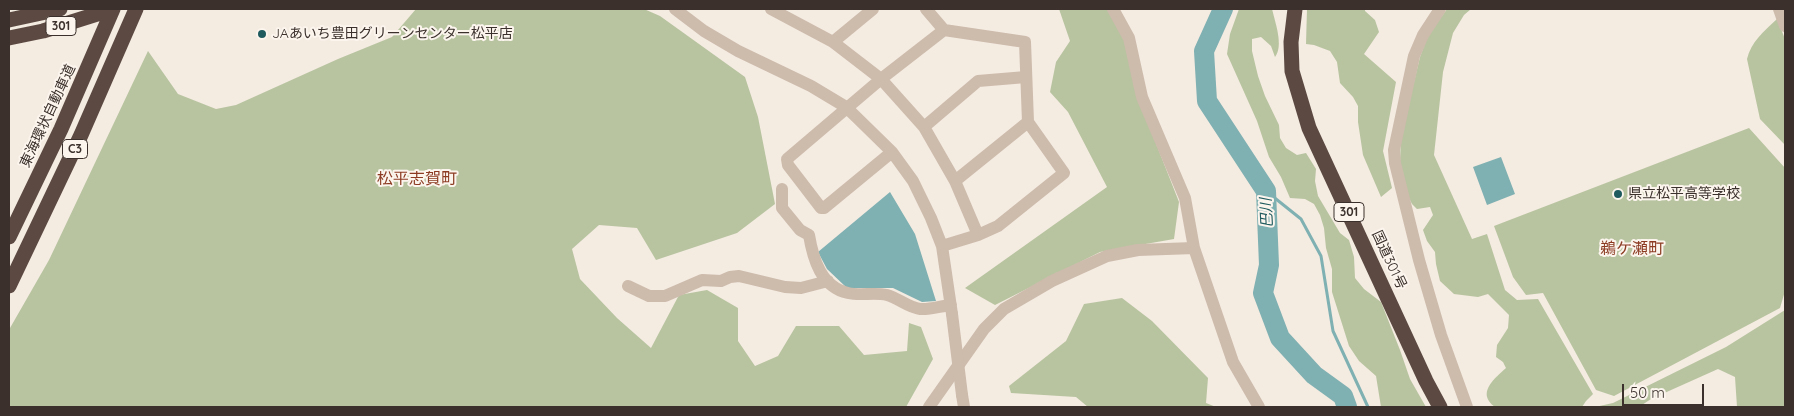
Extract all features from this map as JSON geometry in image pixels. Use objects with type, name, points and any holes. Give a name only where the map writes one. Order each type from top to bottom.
[{"type":"highway","points":[[9,11],[28,9]]},
{"type":"highway","name":"301","points":[[9,20],[60,9]]},
{"type":"highway","points":[[9,46],[41,37],[111,9]]},
{"type":"highway","name":"301","points":[[9,38],[43,31],[111,9]]},
{"type":"highway","name":"東海環状自動車道","points":[[9,236],[60,129],[111,9]]},
{"type":"highway","name":"C3","points":[[9,286],[81,136],[136,9]]},
{"type":"highway","name":"国道301号","points":[[1295,9],[1291,42],[1292,71],[1309,128],[1426,381],[1440,407]]},
{"type":"street","points":[[675,9],[704,31],[811,86],[846,108],[892,152],[913,181],[932,218],[942,246],[963,401]]},
{"type":"street","points":[[771,9],[833,42],[881,78],[924,127],[955,181],[978,235]]},
{"type":"street","points":[[833,42],[873,9]]},
{"type":"street","points":[[926,9],[944,30],[1024,42],[1028,122],[1064,172],[998,226],[978,235],[942,246]]},
{"type":"street","points":[[1114,9],[1129,38],[1142,97],[1185,198],[1194,248],[1233,362],[1259,407]]},
{"type":"street","points":[[1440,9],[1423,36],[1414,56],[1394,150],[1395,163],[1419,260],[1441,334],[1467,407]]},
{"type":"street","points":[[1779,9],[1785,26]]},
{"type":"street","points":[[892,152],[824,208],[820,208],[788,165],[787,159],[881,78],[944,30]]},
{"type":"street","points":[[924,127],[978,81],[1026,78]]},
{"type":"street","points":[[955,181],[1028,122]]},
{"type":"street","points":[[782,189],[782,208],[800,230],[809,235],[818,270],[837,288],[848,293],[870,293],[888,296],[919,309],[951,310]]},
{"type":"street","points":[[928,407],[984,329],[1004,309],[1052,281],[1107,256],[1138,250],[1194,248]]},
{"type":"street","points":[[628,286],[649,296],[665,296],[702,280],[720,281],[730,276],[739,276],[785,287],[801,288],[828,281]]},
{"type":"green space","points":[[416,9],[644,9],[660,16],[745,77],[758,117],[775,204],[737,233],[656,260],[637,228],[599,225],[572,249],[580,279],[617,318],[651,348],[679,295],[707,290],[738,308],[738,341],[755,366],[778,356],[796,326],[839,326],[864,355],[907,351],[909,323],[921,327],[933,359],[906,407],[9,407],[10,328],[49,260],[148,51],[178,94],[216,109],[236,105],[392,37]]},
{"type":"green space","points":[[1059,9],[1107,9],[1124,37],[1139,100],[1179,202],[1174,239],[1100,252],[995,305],[965,288],[1107,187],[1068,112],[1050,92],[1056,62],[1070,41]]},
{"type":"green space","points":[[1239,9],[1272,9],[1279,40],[1278,52],[1275,57],[1271,46],[1261,37],[1252,39],[1252,51],[1265,96],[1279,125],[1280,138],[1286,148],[1297,155],[1306,153],[1316,169],[1315,181],[1318,196],[1340,233],[1349,240],[1354,257],[1355,278],[1364,289],[1381,302],[1410,379],[1426,407],[1381,407],[1376,376],[1359,361],[1349,346],[1332,292],[1332,269],[1320,215],[1314,204],[1305,199],[1290,198],[1281,177],[1269,157],[1257,121],[1227,54],[1230,34]]},
{"type":"green space","points":[[1307,9],[1365,9],[1375,20],[1379,32],[1364,54],[1396,82],[1383,151],[1392,188],[1381,197],[1363,155],[1358,122],[1358,106],[1353,97],[1340,83],[1337,62],[1330,51],[1306,44]]},
{"type":"green space","points":[[1447,9],[1471,9],[1464,15],[1453,33],[1443,72],[1434,155],[1472,239],[1487,234],[1505,290],[1517,300],[1538,299],[1593,394],[1582,407],[1495,407],[1490,402],[1487,397],[1489,386],[1506,368],[1503,362],[1496,357],[1497,345],[1508,328],[1509,315],[1488,294],[1478,297],[1454,294],[1440,281],[1435,252],[1427,241],[1423,230],[1433,215],[1430,207],[1417,209],[1409,198],[1400,162],[1401,136],[1420,57],[1428,35]]},
{"type":"green space","points":[[1777,19],[1785,39],[1785,145],[1760,119],[1747,59],[1755,42]]},
{"type":"green space","points":[[1749,128],[1785,168],[1785,291],[1780,308],[1614,396],[1596,390],[1543,293],[1526,295],[1513,277],[1494,226]]},
{"type":"green space","points":[[1122,298],[1152,321],[1208,378],[1206,403],[1216,407],[1088,407],[1076,397],[1011,393],[1009,386],[1066,341],[1084,304]]},
{"type":"green space","points":[[1785,310],[1785,407],[1737,407],[1735,377],[1718,369],[1651,399],[1639,407],[1595,407],[1613,403],[1726,347]]},
{"type":"water","points":[[1501,157],[1515,194],[1487,205],[1473,167]]},
{"type":"water","points":[[890,192],[915,234],[936,301],[922,302],[893,288],[847,288],[827,269],[818,252]]},
{"type":"waterway","name":"巴川","points":[[1223,9],[1204,51],[1207,101],[1266,191],[1269,265],[1263,293],[1280,338],[1314,375],[1343,396],[1347,407]]},
{"type":"waterway","points":[[1266,191],[1301,219],[1321,256],[1333,331],[1368,407]]},
{"type":"place","name":"JAあいち豊田グリーンセンター松平店","points":[[262,34]]},
{"type":"place","name":"県立松平高等学校","points":[[1618,194]]},
{"type":"district","name":"松平志賀町","points":[[417,179]]},
{"type":"district","name":"鵜ケ瀬町","points":[[1632,249]]}]
